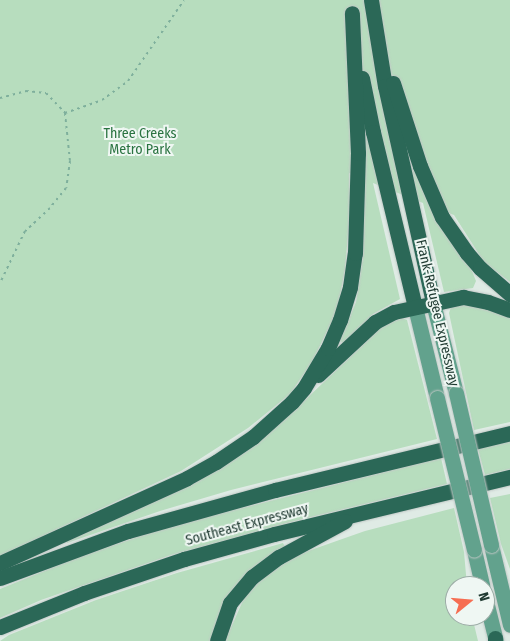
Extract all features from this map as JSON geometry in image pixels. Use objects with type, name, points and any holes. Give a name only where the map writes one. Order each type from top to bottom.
[{"type":"highway","name":"Frank-Refugee Expressway","points":[[371,0],[385,86],[434,303]]},
{"type":"highway","name":"Frank-Refugee Expressway","points":[[351,6],[373,132],[415,307]]},
{"type":"highway","points":[[304,388],[328,348],[340,320],[350,287],[355,253],[358,153],[351,6]]},
{"type":"highway","points":[[376,33],[420,166],[442,217],[471,258],[510,294]]},
{"type":"highway","points":[[0,563],[178,482],[216,462],[253,437],[375,322],[389,314],[454,298],[473,298],[510,310]]},
{"type":"highway","name":"Southeast Expressway","points":[[0,578],[137,529],[275,490],[510,433]]},
{"type":"highway","name":"Southeast Expressway","points":[[0,627],[92,590],[184,559],[362,512],[510,477]]},
{"type":"highway","points":[[217,641],[230,604],[241,589],[264,566],[362,512]]},
{"type":"main road","name":"Frank-Refugee Expressway","points":[[434,303],[510,625]]},
{"type":"main road","name":"Frank-Refugee Expressway","points":[[415,307],[480,576]]},
{"type":"main road","points":[[492,626],[495,640]]},
{"type":"path","points":[[65,113],[102,100],[128,81],[184,0]]},
{"type":"path","points":[[0,98],[26,90],[46,93],[65,113],[70,161],[66,188],[50,208],[26,231],[0,283]]},
{"type":"green space","name":"Three Creeks Metro Park","points":[[0,0],[510,0],[510,282],[484,262],[454,215],[432,207],[470,266],[476,281],[473,288],[444,292],[423,203],[373,183],[400,299],[373,314],[343,343],[340,341],[356,302],[363,257],[365,179],[349,173],[350,210],[345,270],[337,311],[312,362],[290,394],[248,428],[181,471],[0,556]]},
{"type":"green space","points":[[475,305],[510,317],[510,422],[474,430],[449,313],[451,307]]},
{"type":"green space","points":[[399,317],[407,320],[437,439],[231,490],[160,511],[67,543],[66,540],[233,459],[282,422],[390,319]]},
{"type":"green space","points":[[510,441],[510,469],[485,475],[478,449]]},
{"type":"green space","points":[[441,458],[447,484],[295,521],[171,555],[41,600],[0,618],[0,589],[76,558],[170,526]]},
{"type":"green space","points":[[510,494],[510,569],[501,544],[490,498]]},
{"type":"green space","points":[[454,508],[464,552],[466,576],[445,576],[445,626],[474,626],[478,641],[225,641],[245,596],[271,569],[291,557],[365,531]]},
{"type":"green space","points":[[283,543],[285,547],[226,601],[216,622],[211,641],[0,641],[9,635],[96,600],[177,573]]}]
